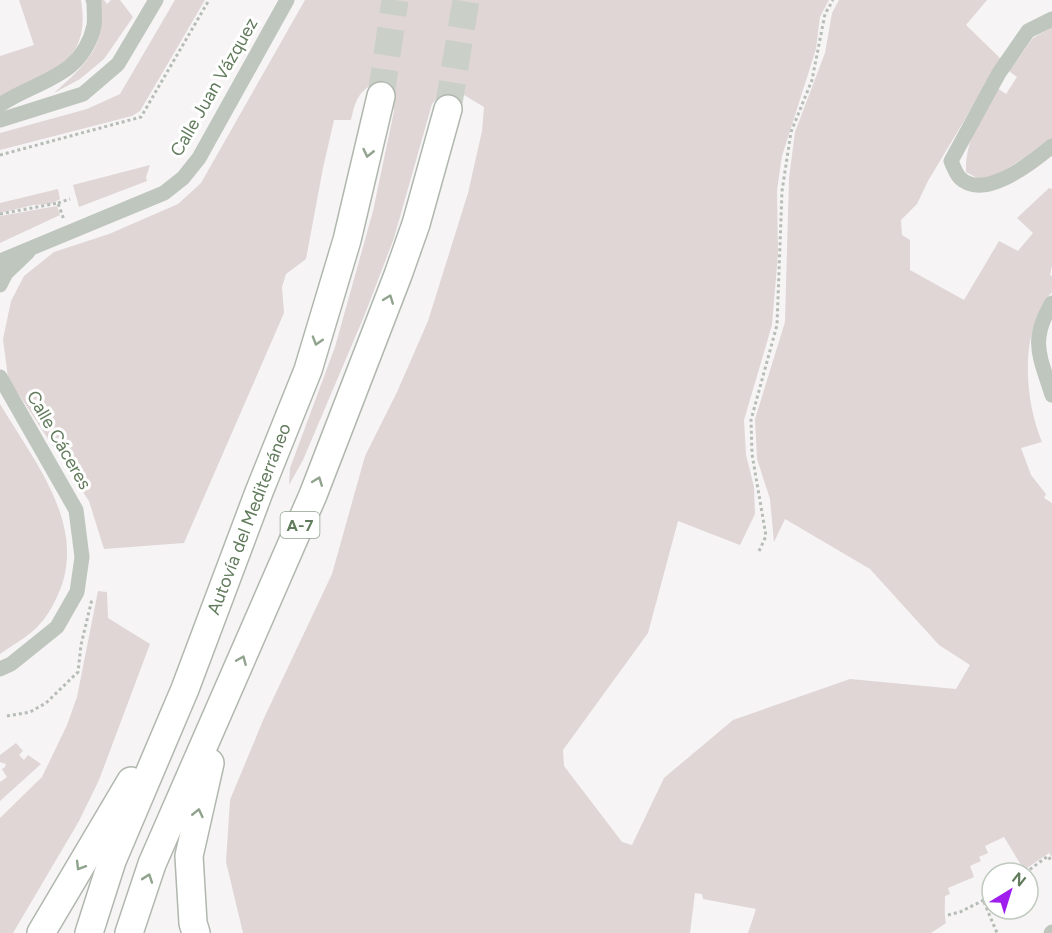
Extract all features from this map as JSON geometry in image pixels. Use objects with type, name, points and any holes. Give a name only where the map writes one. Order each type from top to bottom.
[{"type":"highway","name":"Autovía del Mediterráneo","points":[[89,933],[112,861],[185,689],[259,492],[308,370],[347,240],[381,96]]},
{"type":"highway","name":"A-7","points":[[129,933],[152,864],[313,495],[394,286],[416,224],[448,109]]},
{"type":"highway","points":[[41,933],[185,689]]},
{"type":"highway","points":[[196,933],[193,923],[189,856],[224,702]]},
{"type":"street","points":[[0,105],[65,72],[84,51],[94,26],[93,0]]},
{"type":"street","points":[[0,120],[83,94],[118,64],[156,0]]},
{"type":"street","name":"Calle Juan Vázquez","points":[[0,261],[164,193],[183,178],[199,158],[287,0]]},
{"type":"street","points":[[1052,19],[1028,31],[999,73],[951,161],[960,178],[979,186],[1004,179],[1036,160],[1052,146]]},
{"type":"street","name":"Calle Juan Vázquez","points":[[0,285],[6,273],[37,244]]},
{"type":"street","points":[[1052,303],[1041,321],[1037,349],[1052,395]]},
{"type":"street","name":"Calle Cáceres","points":[[0,377],[76,510],[82,556],[77,592],[57,627],[11,664],[0,669]]},
{"type":"path","points":[[0,155],[141,117],[208,0]]},
{"type":"path","points":[[759,551],[766,536],[752,454],[751,420],[777,326],[782,191],[791,132],[812,80],[825,14],[833,0]]},
{"type":"path","points":[[0,214],[69,199]]},
{"type":"path","points":[[58,203],[62,214]]},
{"type":"path","points":[[7,716],[30,712],[46,703],[78,672],[81,645],[94,590]]},
{"type":"path","points":[[1040,862],[1048,856],[1052,862]]},
{"type":"path","points":[[948,915],[980,904]]},
{"type":"shaded area","points":[[19,0],[81,0],[83,22],[80,39],[73,53],[63,64],[50,73],[0,97],[0,56],[34,45]]},
{"type":"shaded area","points":[[98,0],[104,0],[107,4],[111,0],[120,0],[133,17],[104,59],[80,79],[54,93],[76,73],[92,53],[100,30]]},
{"type":"shaded area","points":[[175,0],[205,0],[140,111],[132,116],[0,150],[0,133],[87,109],[120,94]]},
{"type":"shaded area","points":[[305,0],[829,0],[820,17],[816,49],[782,156],[777,190],[778,254],[772,325],[744,420],[746,455],[754,487],[755,514],[740,545],[678,521],[648,633],[563,750],[564,766],[622,842],[632,845],[664,778],[733,720],[850,679],[956,689],[970,665],[939,645],[870,569],[785,519],[774,542],[770,499],[757,459],[755,419],[785,322],[789,178],[795,132],[825,53],[832,13],[839,0],[987,0],[966,25],[1001,59],[928,181],[917,204],[901,220],[902,235],[910,240],[910,270],[964,300],[999,241],[1018,251],[1033,233],[1017,218],[1049,188],[1052,189],[1050,275],[1052,276],[1052,292],[1041,307],[1034,325],[1028,365],[1031,406],[1042,442],[1021,448],[1031,475],[1046,494],[1044,498],[1052,503],[1052,857],[1049,853],[1037,861],[1019,861],[1004,837],[985,846],[988,853],[979,857],[981,861],[970,866],[974,877],[948,888],[950,894],[945,896],[946,923],[931,933],[748,933],[756,909],[703,899],[702,894],[695,893],[690,933],[243,933],[226,862],[230,800],[264,718],[332,574],[365,456],[397,392],[428,321],[468,193],[482,131],[484,107],[454,89],[441,93],[432,104],[394,238],[365,314],[303,460],[289,485],[290,468],[335,347],[373,211],[394,111],[391,95],[375,84],[361,94],[351,120],[334,120],[306,259],[286,274],[282,287],[284,313],[184,543],[104,549],[89,501],[8,378],[3,339],[11,301],[24,276],[54,252],[109,234],[178,204],[201,183]]},
{"type":"shaded area","points":[[1052,27],[1052,142],[991,178],[977,178],[966,172],[966,160],[971,138],[980,118],[997,88],[1006,94],[1017,77],[1009,71],[1033,38]]},
{"type":"shaded area","points":[[150,165],[147,181],[79,207],[73,185]]},
{"type":"shaded area","points":[[58,189],[60,199],[51,204],[33,205],[0,213],[0,203]]},
{"type":"shaded area","points":[[57,206],[60,215],[0,243],[0,216]]},
{"type":"shaded area","points":[[0,404],[43,474],[63,523],[67,549],[65,575],[49,612],[34,630],[0,654]]},
{"type":"shaded area","points":[[98,591],[107,592],[108,618],[150,644],[99,780],[79,821],[13,933],[0,933],[0,818],[42,777],[67,725],[77,697]]},
{"type":"shaded area","points":[[16,743],[23,751],[19,755],[24,760],[28,755],[41,764],[0,801],[0,782],[7,777],[2,769],[6,764],[0,762],[0,755]]},
{"type":"tunnel","points":[[381,96],[395,0]]},
{"type":"tunnel","points":[[448,109],[466,0]]}]
